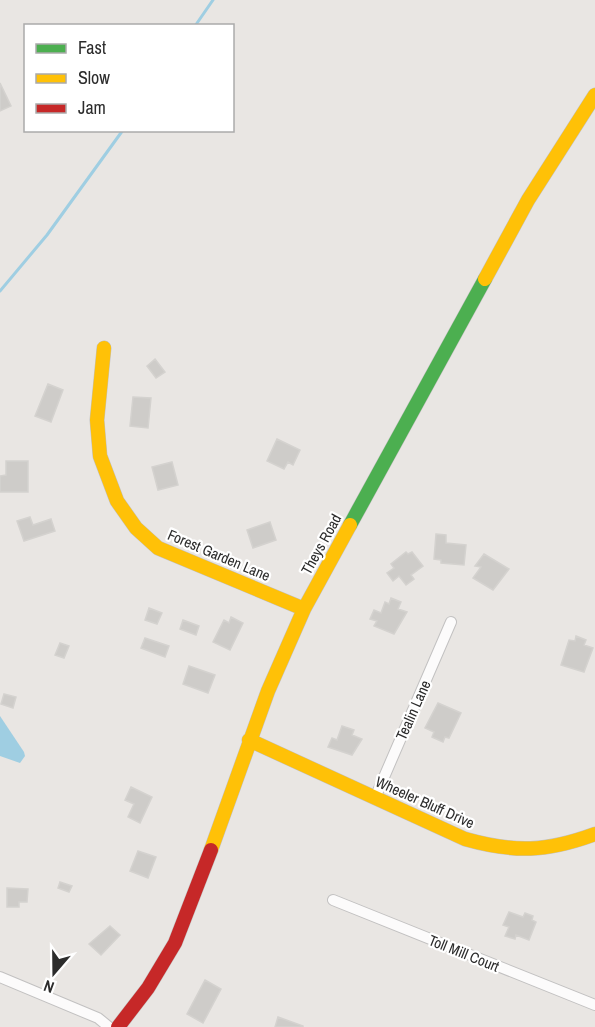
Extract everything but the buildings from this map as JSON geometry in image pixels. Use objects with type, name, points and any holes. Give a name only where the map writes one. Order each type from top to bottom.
[{"type":"street","name":"Theys Road","points":[[118,1027],[148,988],[175,944],[194,899],[249,740],[304,609],[528,200],[595,95]]},
{"type":"street","name":"Forest Garden Lane","points":[[104,348],[97,420],[100,456],[117,501],[136,528],[158,548],[304,609]]},
{"type":"street","name":"Tealin Lane","points":[[375,798],[451,622]]},
{"type":"street","name":"Wheeler Bluff Drive","points":[[249,740],[465,839],[500,850],[556,849],[595,834]]},
{"type":"street","name":"Toll Mill Court","points":[[333,900],[595,1005]]},
{"type":"street","points":[[0,977],[98,1018],[109,1027]]},
{"type":"water","points":[[0,716],[24,752],[25,756],[20,763],[0,756]]},
{"type":"waterway","points":[[196,24],[213,0]]},
{"type":"waterway","points":[[0,291],[47,235],[122,132]]},
{"type":"traffic: fast","points":[[350,525],[485,279]]},
{"type":"traffic: slow","points":[[485,279],[528,200],[595,95]]},
{"type":"traffic: slow","points":[[104,348],[97,420],[100,456],[117,501],[136,528],[158,548],[304,609]]},
{"type":"traffic: slow","points":[[211,850],[268,691],[304,609],[350,525]]},
{"type":"traffic: slow","points":[[249,740],[465,839],[483,844],[530,849],[561,844],[595,834]]},
{"type":"traffic: jam","points":[[118,1027],[148,988],[175,943],[211,850]]}]
